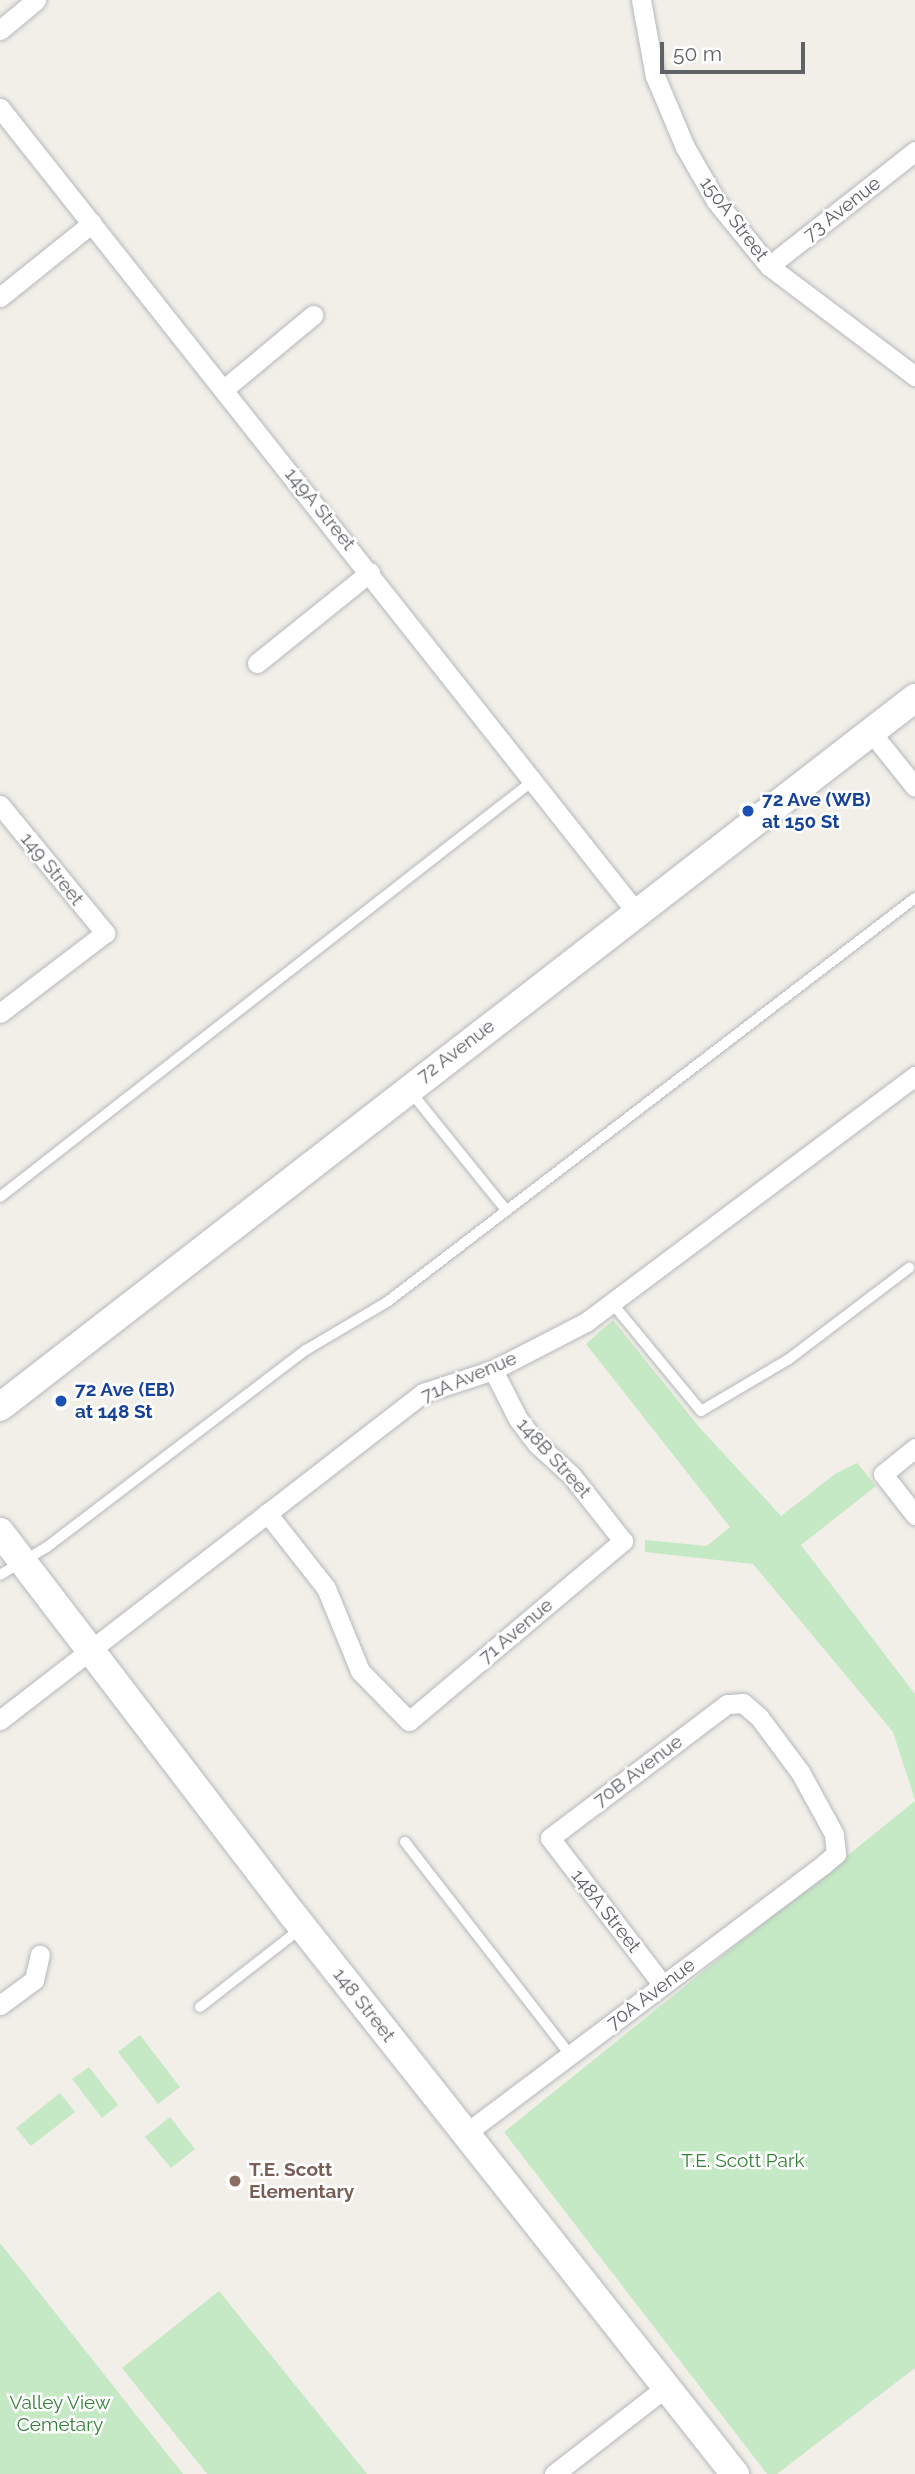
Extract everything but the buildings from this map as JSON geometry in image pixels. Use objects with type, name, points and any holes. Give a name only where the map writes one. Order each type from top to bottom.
[{"type":"street","points":[[0,30],[36,0]]},
{"type":"street","name":"150A Street","points":[[640,0],[655,76],[685,147],[716,201],[769,266],[915,376]]},
{"type":"street","name":"149A Street","points":[[0,107],[637,913]]},
{"type":"street","name":"73 Avenue","points":[[769,266],[915,151]]},
{"type":"street","points":[[0,297],[92,223]]},
{"type":"street","points":[[224,389],[313,315]]},
{"type":"street","points":[[257,663],[370,572]]},
{"type":"street","name":"72 Avenue","points":[[0,1407],[408,1088],[915,698]]},
{"type":"street","points":[[871,732],[915,787]]},
{"type":"street","name":"149 Street","points":[[0,804],[104,933],[0,1013]]},
{"type":"street","name":"71A Avenue","points":[[0,1720],[423,1393],[493,1370],[612,1303],[915,1076]]},
{"type":"street","name":"148B Street","points":[[493,1370],[517,1419],[537,1444],[571,1475],[623,1541]]},
{"type":"street","points":[[915,1448],[883,1474],[915,1515]]},
{"type":"street","name":"71 Avenue","points":[[267,1513],[326,1588],[360,1671],[409,1721],[623,1541]]},
{"type":"street","name":"148 Street","points":[[0,1532],[12,1568],[92,1649],[303,1927],[735,2474]]},
{"type":"street","name":"70B Avenue","points":[[550,1838],[727,1704],[743,1703],[759,1717],[800,1772],[834,1834],[836,1854]]},
{"type":"street","name":"148A Street","points":[[550,1838],[663,1985]]},
{"type":"street","name":"70A Avenue","points":[[466,2133],[836,1854]]},
{"type":"street","points":[[0,2005],[33,1980],[40,1955]]},
{"type":"street","points":[[554,2474],[666,2387]]},
{"type":"lane","points":[[0,1197],[534,780]]},
{"type":"lane","points":[[12,1568],[306,1350],[387,1302],[915,898]]},
{"type":"lane","points":[[408,1088],[507,1211]]},
{"type":"lane","points":[[612,1303],[701,1411],[789,1359],[909,1268]]},
{"type":"lane","points":[[405,1842],[570,2055]]},
{"type":"lane","points":[[200,2007],[303,1927]]},
{"type":"green space","points":[[613,1320],[700,1428],[781,1516],[835,1474],[857,1463],[876,1486],[801,1545],[915,1694],[915,1800],[893,1732],[753,1564],[645,1552],[645,1540],[707,1546],[730,1527],[586,1344]]},
{"type":"green space","name":"T.E. Scott Park","points":[[915,1801],[915,2368],[777,2474],[767,2474],[504,2132]]},
{"type":"green space","points":[[140,2035],[180,2087],[158,2104],[118,2052]]},
{"type":"green space","points":[[89,2067],[118,2105],[102,2118],[72,2079]]},
{"type":"green space","points":[[60,2093],[75,2112],[31,2146],[16,2128]]},
{"type":"green space","points":[[170,2117],[195,2149],[171,2168],[145,2137]]},
{"type":"green space","name":"Valley View Cemetary","points":[[0,2243],[183,2474],[0,2474]]},
{"type":"green space","points":[[219,2291],[367,2474],[207,2474],[122,2368]]},
{"type":"place","name":"72 Ave (WB) at 150 St","points":[[748,811]]},
{"type":"place","name":"72 Ave (EB) at 148 St","points":[[61,1401]]},
{"type":"place","name":"T.E. Scott Elementary","points":[[235,2181]]}]
